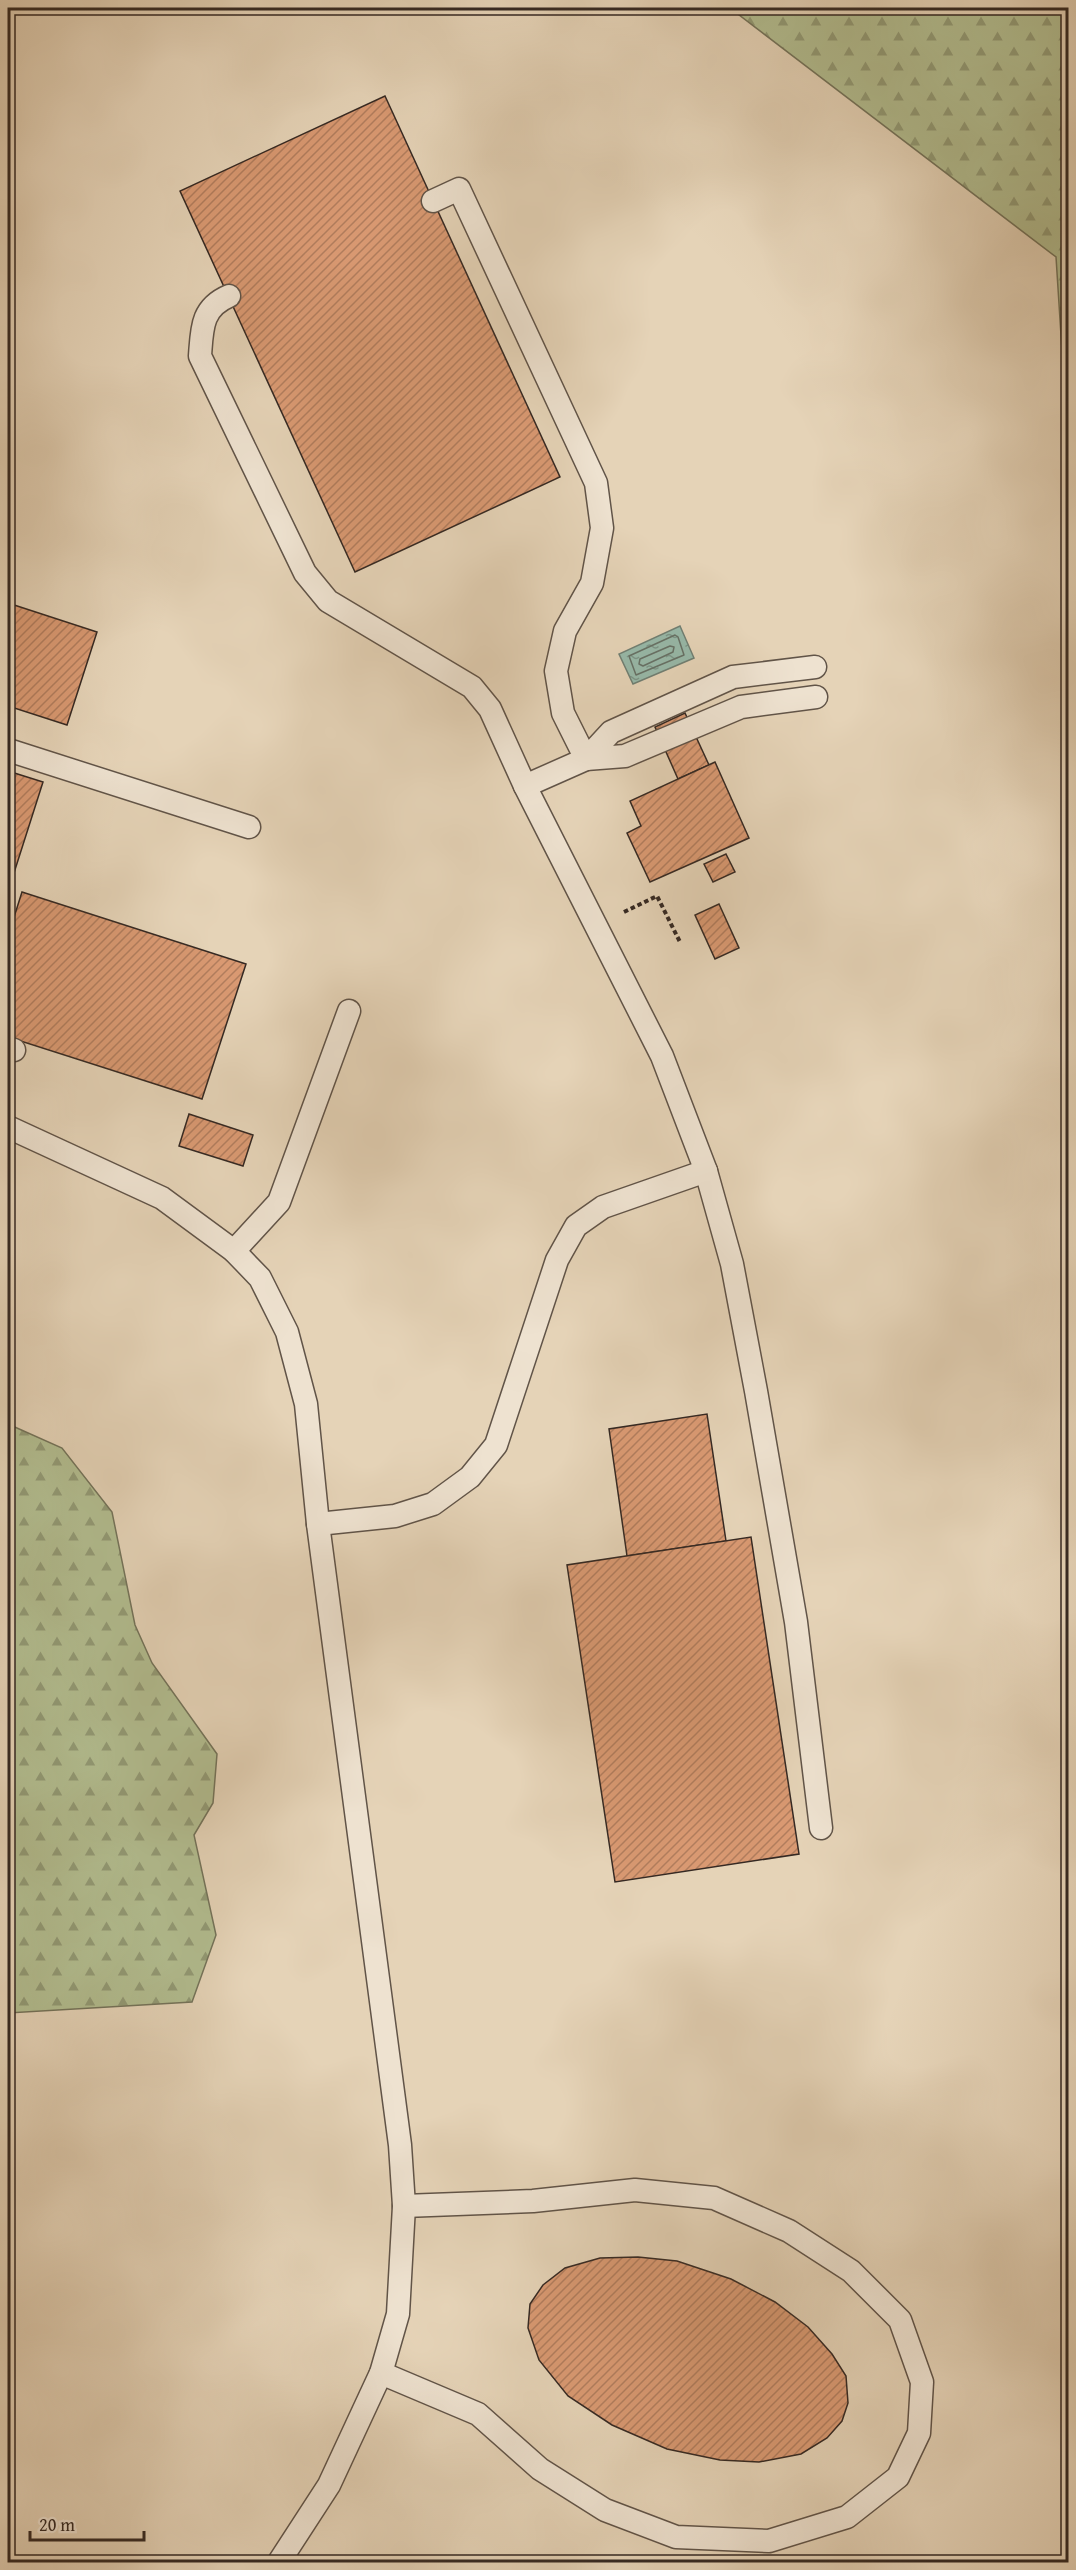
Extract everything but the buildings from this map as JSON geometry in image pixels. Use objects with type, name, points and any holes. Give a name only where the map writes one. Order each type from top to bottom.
[{"type":"lane","points":[[433,201],[459,189],[596,483],[602,528],[592,583],[565,631],[556,671],[563,713],[586,759]]},
{"type":"lane","points":[[229,296],[217,301],[202,323],[200,356],[305,573],[328,601],[472,687],[490,709],[525,786],[662,1056],[706,1171],[732,1264],[796,1622],[821,1828]]},
{"type":"lane","points":[[586,759],[611,732],[733,677],[815,667]]},
{"type":"lane","points":[[525,786],[586,759],[625,756],[741,707],[816,697]]},
{"type":"lane","points":[[8,750],[249,828]]},
{"type":"lane","points":[[234,1251],[279,1202],[349,1011]]},
{"type":"lane","points":[[8,1127],[162,1198],[234,1251],[260,1278],[287,1332],[306,1404],[318,1524],[400,2145],[404,2206],[398,2314],[381,2373],[329,2485],[279,2562]]},
{"type":"lane","points":[[318,1524],[395,1516],[433,1504],[470,1478],[496,1445],[557,1260],[576,1226],[603,1207],[706,1171]]},
{"type":"lane","points":[[381,2373],[478,2414],[540,2469],[604,2510],[675,2537],[769,2541],[847,2517],[898,2477],[919,2433],[922,2382],[900,2320],[851,2271],[789,2231],[714,2198],[635,2190],[533,2201],[404,2206]]},
{"type":"path","points":[[596,926],[657,896],[680,942]]},
{"type":"green space","points":[[730,8],[1068,8],[1068,445],[1056,257]]},
{"type":"green space","points":[[8,1424],[62,1448],[112,1512],[135,1625],[152,1663],[217,1754],[213,1803],[194,1835],[216,1935],[192,2002],[8,2013]]},
{"type":"water","points":[[680,626],[694,658],[633,684],[619,654]]}]
